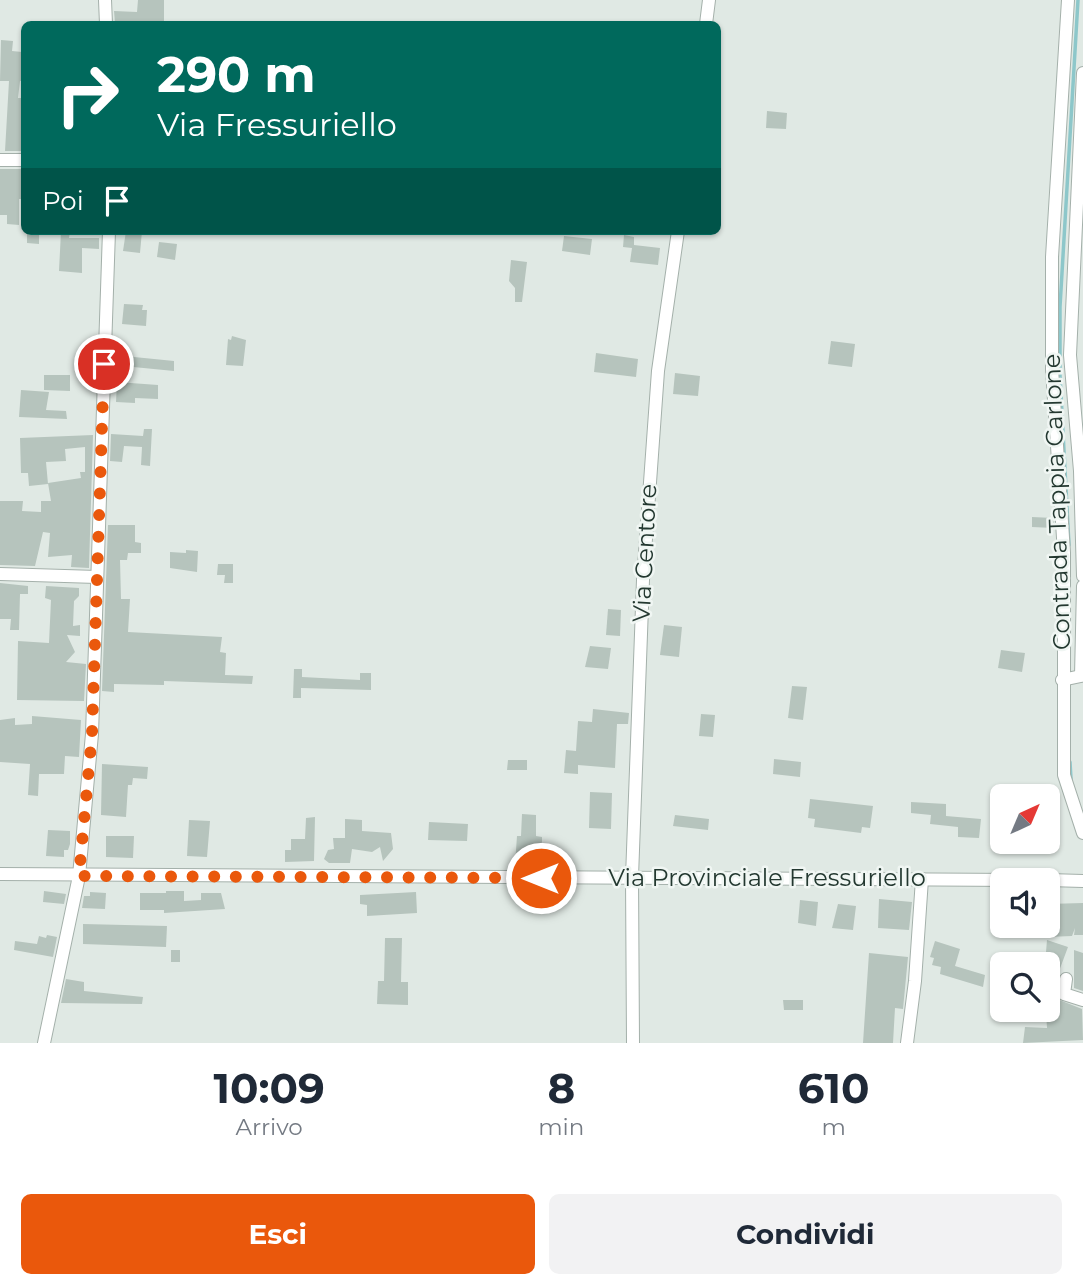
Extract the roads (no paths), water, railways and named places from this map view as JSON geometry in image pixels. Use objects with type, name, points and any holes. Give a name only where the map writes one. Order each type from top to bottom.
[{"type":"street","points":[[105,0],[106,21]]},
{"type":"street","points":[[706,21],[709,0]]},
{"type":"street","name":"Contrada Tappia Carlone","points":[[1068,0],[1052,269],[1052,369],[1064,553],[1064,775],[1083,833]]},
{"type":"street","points":[[1083,72],[1070,355],[1080,471],[1083,576]]},
{"type":"street","points":[[0,160],[21,160]]},
{"type":"street","points":[[44,1043],[79,876],[92,734],[108,235]]},
{"type":"street","name":"Via Centore","points":[[633,1043],[632,877],[650,473],[658,371],[677,235]]},
{"type":"street","points":[[0,575],[97,577]]},
{"type":"street","points":[[1062,680],[1081,676],[1083,586]]},
{"type":"street","name":"Via Provinciale Fressuriello","points":[[0,874],[990,880]]},
{"type":"street","points":[[907,1043],[915,981],[922,879]]},
{"type":"street","points":[[1060,880],[1083,881]]},
{"type":"street","points":[[1066,979],[1064,994],[1083,1000]]},
{"type":"waterway","points":[[1069,545],[1060,376],[1060,307],[1078,0]]},
{"type":"waterway","points":[[1070,762],[1071,779]]}]
